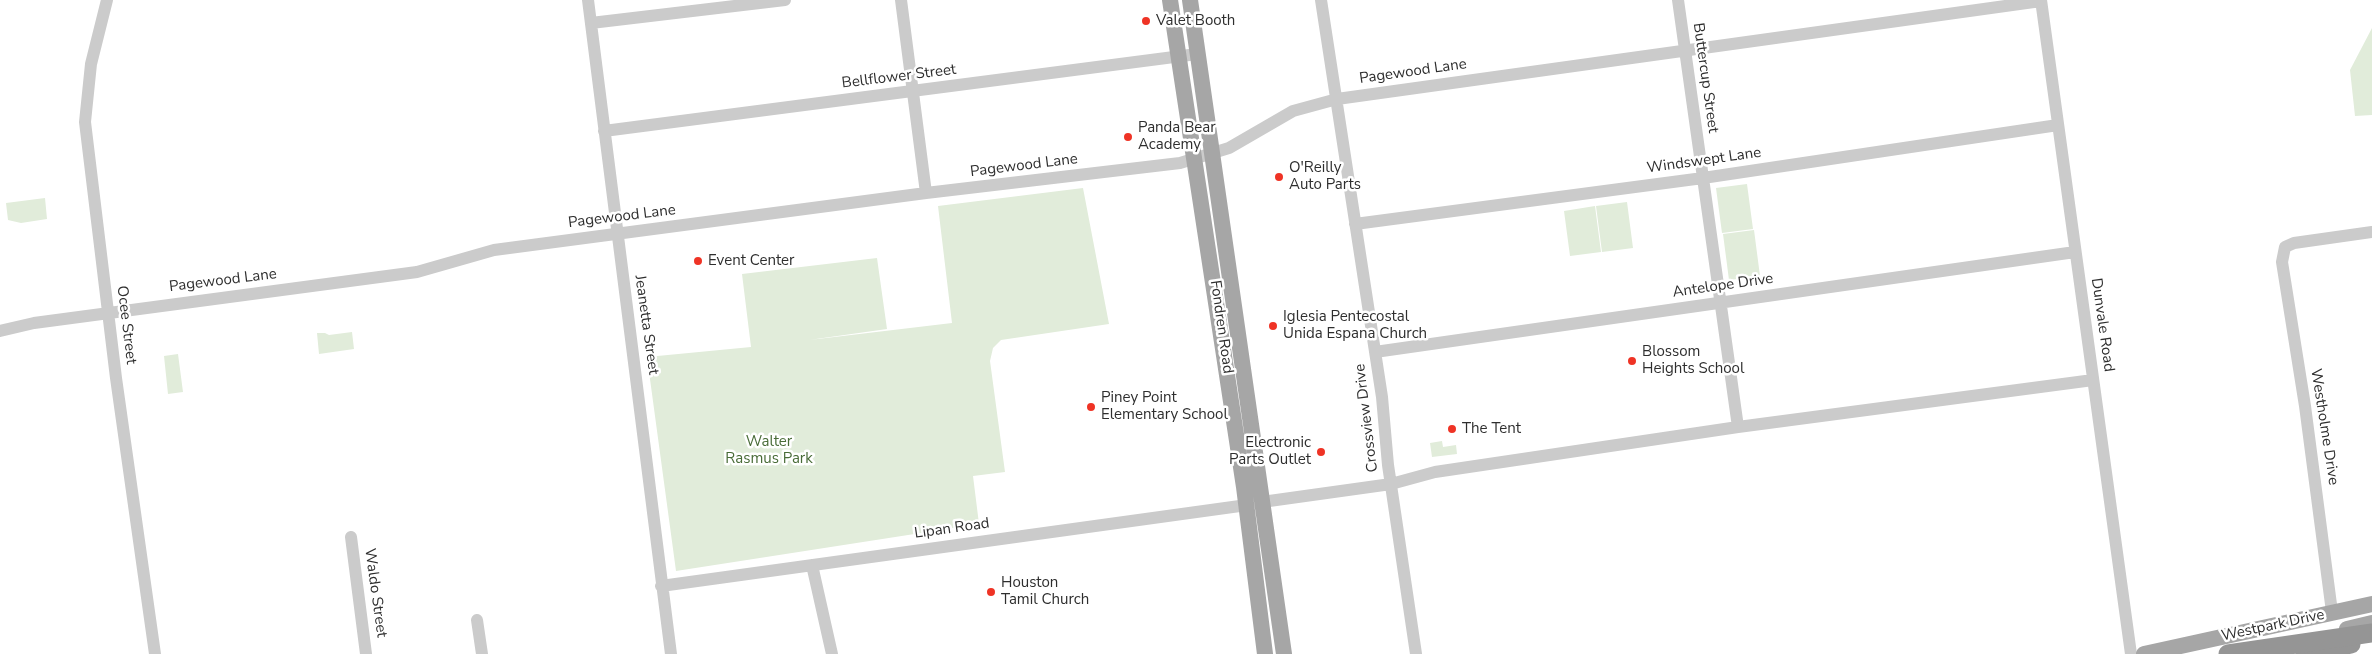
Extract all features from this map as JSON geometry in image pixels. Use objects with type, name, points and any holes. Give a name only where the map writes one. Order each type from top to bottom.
[{"type":"highway","points":[[2228,654],[2372,633]]},
{"type":"highway","points":[[2305,654],[2372,639]]},
{"type":"main road","name":"Fondren Road","points":[[1170,0],[1213,272],[1235,430],[1254,503]]},
{"type":"main road","name":"Fondren Road","points":[[1190,0],[1245,381],[1264,651]]},
{"type":"main road","points":[[1213,272],[1230,271]]},
{"type":"main road","points":[[1229,382],[1245,381]]},
{"type":"main road","points":[[1254,503],[1259,539],[1271,565],[1283,650],[1264,651]]},
{"type":"main road","name":"Westpark Drive","points":[[2144,654],[2372,604]]},
{"type":"main road","name":"Westpark Drive","points":[[2235,654],[2372,623]]},
{"type":"street","name":"Ocee Street","points":[[106,0],[91,64],[85,122],[108,312],[155,654]]},
{"type":"street","name":"Jeanetta Street","points":[[588,0],[671,654]]},
{"type":"street","points":[[591,23],[785,0]]},
{"type":"street","points":[[901,0],[926,193]]},
{"type":"street","name":"Crossview Drive","points":[[1321,0],[1338,99],[1375,352],[1391,484],[1416,654]]},
{"type":"street","name":"Buttercup Street","points":[[1678,0],[1738,427]]},
{"type":"street","name":"Pagewood Lane","points":[[0,330],[108,312],[417,272],[494,250],[926,193],[1180,164],[1229,148],[1293,111],[1338,99],[2041,1]]},
{"type":"street","name":"Dunvale Road","points":[[2041,1],[2131,654]]},
{"type":"street","name":"Bellflower Street","points":[[604,131],[1197,54]]},
{"type":"street","name":"Windswept Lane","points":[[1355,224],[1703,178],[2058,125]]},
{"type":"street","name":"Westholme Drive","points":[[2332,612],[2305,406],[2282,262],[2285,247],[2294,243],[2372,232]]},
{"type":"street","name":"Antelope Drive","points":[[1375,352],[2075,252]]},
{"type":"street","name":"Lipan Road","points":[[661,586],[1391,484],[1435,472],[1738,427],[2093,380]]},
{"type":"street","name":"Waldo Street","points":[[351,537],[366,654]]},
{"type":"street","points":[[812,565],[832,654]]},
{"type":"street","points":[[477,620],[482,654]]},
{"type":"green space","points":[[2372,28],[2372,115],[2355,116],[2350,70]]},
{"type":"green space","points":[[1747,184],[1753,229],[1722,233],[1716,188]]},
{"type":"green space","name":"Walter Rasmus Park","points":[[1083,188],[1109,324],[1001,340],[993,348],[990,361],[1005,472],[973,476],[979,524],[676,571],[647,357],[751,347],[742,274],[877,258],[887,329],[809,340],[952,323],[938,206]]},
{"type":"green space","points":[[45,198],[47,219],[21,223],[8,220],[6,203]]},
{"type":"green space","points":[[1627,202],[1633,248],[1602,252],[1596,206]]},
{"type":"green space","points":[[1595,206],[1601,252],[1570,256],[1564,211]]},
{"type":"green space","points":[[1754,230],[1760,276],[1729,280],[1723,234]]},
{"type":"green space","points":[[352,332],[354,349],[319,354],[317,333],[329,335]]},
{"type":"green space","points":[[178,354],[183,392],[168,394],[164,356]]},
{"type":"green space","points":[[1442,441],[1443,447],[1456,445],[1457,454],[1432,457],[1430,443]]},
{"type":"place","name":"Valet Booth","points":[[1146,21]]},
{"type":"place","name":"Panda Bear Academy","points":[[1128,137]]},
{"type":"place","name":"O'Reilly Auto Parts","points":[[1279,177]]},
{"type":"place","name":"Event Center","points":[[698,261]]},
{"type":"place","name":"Iglesia Pentecostal Unida Espana Church","points":[[1273,326]]},
{"type":"place","name":"Blossom Heights School","points":[[1632,361]]},
{"type":"place","name":"Piney Point Elementary School","points":[[1091,407]]},
{"type":"place","name":"The Tent","points":[[1452,429]]},
{"type":"place","name":"Electronic Parts Outlet","points":[[1321,452]]},
{"type":"place","name":"Houston Tamil Church","points":[[991,592]]}]
